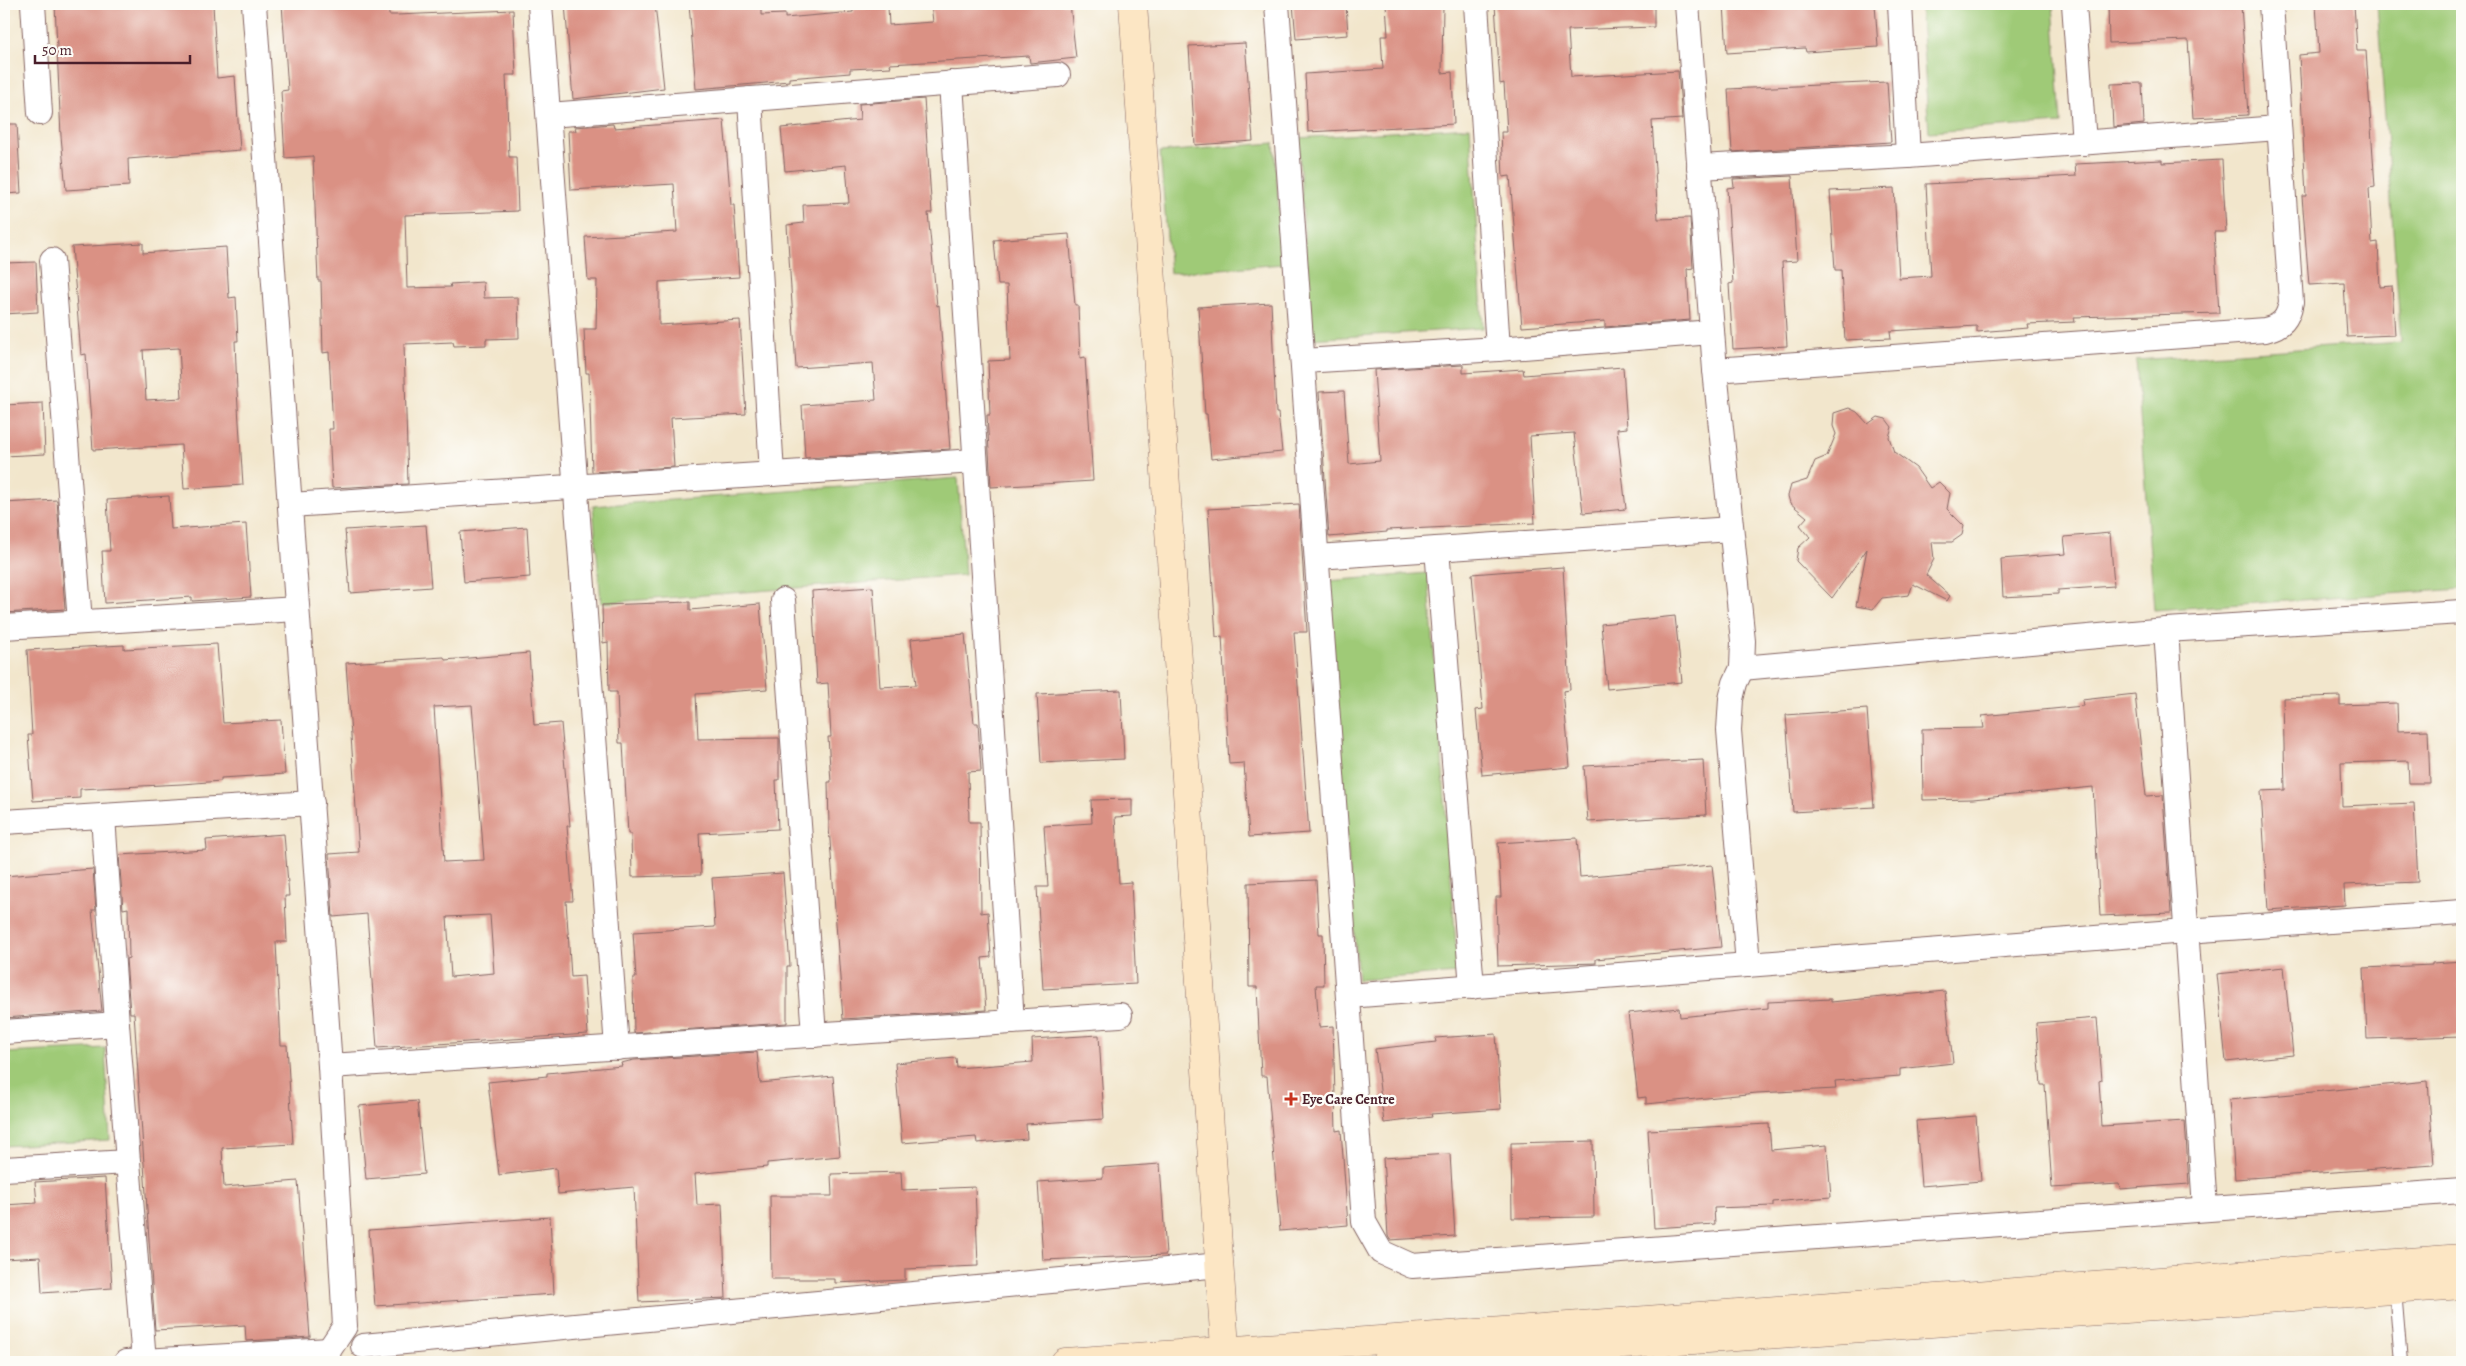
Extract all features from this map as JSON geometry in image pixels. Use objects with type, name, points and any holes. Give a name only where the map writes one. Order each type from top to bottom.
[{"type":"main road","points":[[1133,4],[1226,1357]]},
{"type":"main road","points":[[1386,1362],[1580,1345],[2462,1258]]},
{"type":"main road","points":[[1065,1362],[1580,1345],[2462,1285]]},
{"type":"street","points":[[33,4],[40,113]]},
{"type":"street","points":[[254,4],[312,803],[345,1326],[363,1354],[1220,1265]]},
{"type":"street","points":[[540,4],[617,1048]]},
{"type":"street","points":[[1277,4],[1364,1222],[1381,1252],[1412,1266],[2462,1191]]},
{"type":"street","points":[[1476,4],[1498,350]]},
{"type":"street","points":[[1687,4],[1714,370],[1743,641],[1742,668],[1735,683],[1731,699],[1729,730],[1748,965]]},
{"type":"street","points":[[1900,4],[1908,156]]},
{"type":"street","points":[[2074,4],[2084,143]]},
{"type":"street","points":[[1714,370],[2277,328],[2288,317],[2291,302],[2271,4]]},
{"type":"street","points":[[549,114],[1058,75]]},
{"type":"street","points":[[951,83],[1012,1022]]},
{"type":"street","points":[[750,99],[772,474]]},
{"type":"street","points":[[1699,167],[1908,156],[2278,128]]},
{"type":"street","points":[[52,260],[80,622]]},
{"type":"street","points":[[1303,361],[1498,350],[1712,332]]},
{"type":"street","points":[[290,505],[975,461]]},
{"type":"street","points":[[1317,557],[1731,529]]},
{"type":"street","points":[[1437,549],[1472,987]]},
{"type":"street","points":[[783,600],[814,1034]]},
{"type":"street","points":[[4,627],[297,609]]},
{"type":"street","points":[[1742,668],[2166,630],[2462,612]]},
{"type":"street","points":[[2166,630],[2205,1208]]},
{"type":"street","points":[[4,822],[312,803]]},
{"type":"street","points":[[103,816],[128,1162],[135,1362],[328,1356],[345,1326]]},
{"type":"street","points":[[1348,996],[2186,931],[2462,912]]},
{"type":"street","points":[[330,1066],[1120,1014]]},
{"type":"street","points":[[4,1032],[117,1024]]},
{"type":"street","points":[[4,1169],[128,1162]]},
{"type":"lane","points":[[2395,1290],[2401,1362]]},
{"type":"green space","points":[[1920,4],[2053,4],[2061,123],[1929,132]]},
{"type":"green space","points":[[2377,4],[2462,4],[2462,589],[2154,610],[2136,360],[2401,342]]},
{"type":"green space","points":[[1470,127],[1483,328],[1311,339],[1298,138]]},
{"type":"green space","points":[[1274,143],[1283,264],[1170,273],[1160,152]]},
{"type":"green space","points":[[958,478],[965,575],[601,603],[593,506]]},
{"type":"green space","points":[[1428,573],[1458,973],[1358,980],[1327,581]]},
{"type":"green space","points":[[105,1048],[110,1140],[4,1146],[4,1053]]},
{"type":"building","points":[[55,4],[213,4],[217,78],[235,76],[240,150],[128,159],[129,186],[66,190],[61,136]]},
{"type":"building","points":[[282,4],[388,4],[389,15],[513,10],[516,75],[506,75],[509,157],[516,157],[518,211],[405,215],[407,288],[451,287],[450,284],[483,282],[484,298],[518,297],[519,338],[486,339],[486,345],[454,346],[453,342],[404,344],[408,484],[332,488],[329,429],[333,429],[329,352],[323,353],[321,281],[318,281],[313,156],[285,158],[281,91],[288,90]]},
{"type":"building","points":[[565,4],[655,4],[664,88],[573,99]]},
{"type":"building","points":[[689,4],[761,4],[761,15],[785,14],[785,18],[853,12],[853,8],[888,7],[889,25],[933,22],[931,4],[1070,4],[1076,58],[1030,63],[1029,56],[890,64],[891,67],[850,69],[850,73],[789,78],[789,81],[696,89]]},
{"type":"building","points":[[1293,4],[1346,4],[1348,35],[1296,39]]},
{"type":"building","points":[[1386,4],[1443,4],[1442,73],[1452,72],[1454,124],[1308,132],[1305,74],[1383,69],[1381,36],[1388,36]]},
{"type":"building","points":[[1495,4],[1654,4],[1654,27],[1568,30],[1571,77],[1678,71],[1682,119],[1652,121],[1658,219],[1690,218],[1693,268],[1687,269],[1690,320],[1605,327],[1605,321],[1522,327],[1510,176],[1503,177],[1501,132],[1507,132],[1504,83],[1500,84]]},
{"type":"building","points":[[1724,4],[1875,4],[1878,47],[1806,52],[1805,48],[1727,53]]},
{"type":"building","points":[[2108,4],[2241,4],[2248,115],[2193,118],[2188,40],[2109,43]]},
{"type":"building","points":[[2316,4],[2354,4],[2357,51],[2366,51],[2375,187],[2369,188],[2372,243],[2378,242],[2380,287],[2392,286],[2395,335],[2347,337],[2344,283],[2309,285],[2302,196],[2306,196],[2299,55],[2319,53]]},
{"type":"building","points":[[1245,43],[1253,141],[1195,145],[1189,46]]},
{"type":"building","points":[[1887,82],[1891,142],[1732,152],[1728,89]]},
{"type":"building","points":[[2142,83],[2144,124],[2113,127],[2111,84]]},
{"type":"building","points":[[924,99],[932,213],[928,213],[937,306],[939,305],[950,449],[805,458],[802,405],[876,400],[873,363],[796,368],[787,225],[804,223],[803,205],[849,203],[846,165],[785,171],[781,128],[860,120],[859,104]]},
{"type":"building","points":[[724,120],[731,205],[734,205],[739,277],[659,282],[659,325],[740,320],[746,414],[671,418],[674,467],[592,472],[589,373],[586,373],[584,329],[596,329],[597,280],[588,280],[585,237],[677,232],[674,184],[571,190],[568,131],[576,131],[575,127],[613,124],[614,128]]},
{"type":"building","points":[[4,124],[17,124],[21,193],[4,194]]},
{"type":"building","points":[[2162,160],[2162,163],[2222,160],[2226,232],[2214,232],[2219,313],[2074,317],[2075,322],[2027,324],[2028,328],[1977,332],[1977,326],[1890,331],[1891,338],[1845,340],[1841,270],[1835,270],[1830,191],[1894,188],[1899,278],[1931,276],[1926,184],[2076,176],[2075,164]]},
{"type":"building","points":[[1792,176],[1797,261],[1782,262],[1787,346],[1733,349],[1729,284],[1733,283],[1727,188],[1734,187],[1733,179]]},
{"type":"building","points":[[1069,234],[1075,305],[1078,305],[1080,358],[1085,357],[1093,481],[991,487],[987,415],[990,415],[988,361],[1010,360],[1007,285],[998,285],[994,240]]},
{"type":"building","points":[[143,243],[143,253],[226,247],[229,298],[236,297],[238,341],[235,341],[243,485],[184,489],[181,445],[93,450],[86,354],[81,355],[72,247]],"holes":[[[179,348],[182,398],[146,400],[143,350]]]},
{"type":"building","points":[[36,262],[38,312],[4,314],[4,263]]},
{"type":"building","points":[[1271,303],[1276,413],[1278,413],[1282,452],[1211,459],[1207,414],[1205,414],[1198,307]]},
{"type":"building","points":[[1463,365],[1463,373],[1523,369],[1524,375],[1623,367],[1627,428],[1617,429],[1626,509],[1583,513],[1574,433],[1530,436],[1535,523],[1387,530],[1387,532],[1329,537],[1319,392],[1344,391],[1349,464],[1380,461],[1374,370]]},
{"type":"building","points":[[43,403],[45,454],[4,456],[4,405]]},
{"type":"building","points":[[1849,408],[1857,412],[1868,424],[1878,417],[1886,419],[1892,427],[1889,437],[1894,452],[1916,468],[1930,488],[1939,482],[1950,493],[1947,509],[1964,526],[1962,535],[1952,542],[1932,542],[1934,559],[1926,575],[1950,596],[1947,601],[1913,584],[1909,595],[1882,598],[1873,609],[1856,606],[1867,549],[1832,598],[1796,561],[1798,548],[1810,537],[1800,525],[1807,517],[1790,503],[1788,496],[1791,485],[1807,480],[1815,461],[1827,456],[1836,434],[1833,426],[1834,413]]},
{"type":"building","points":[[169,496],[171,529],[246,524],[251,597],[192,601],[192,597],[105,603],[102,551],[110,551],[107,500]]},
{"type":"building","points":[[57,500],[65,609],[4,613],[4,503]]},
{"type":"building","points":[[1299,504],[1307,632],[1294,632],[1309,833],[1249,837],[1244,763],[1229,764],[1222,636],[1216,637],[1208,509]]},
{"type":"building","points":[[426,525],[431,587],[350,593],[345,530]]},
{"type":"building","points":[[527,527],[530,577],[464,582],[460,532]]},
{"type":"building","points":[[2110,533],[2114,586],[2058,590],[2058,594],[2003,597],[2001,559],[2066,554],[2064,537]]},
{"type":"building","points":[[1563,567],[1570,690],[1563,691],[1570,767],[1482,775],[1476,710],[1483,709],[1472,574]]},
{"type":"building","points":[[873,587],[880,687],[916,685],[911,639],[965,634],[974,723],[978,723],[981,771],[968,772],[969,822],[980,822],[981,913],[988,912],[991,957],[982,958],[986,1010],[843,1019],[829,827],[828,782],[831,782],[828,737],[831,737],[828,683],[817,684],[812,591]]},
{"type":"building","points":[[690,602],[690,610],[760,604],[767,689],[696,694],[698,739],[779,738],[779,780],[776,780],[778,829],[699,833],[701,875],[632,877],[631,834],[628,834],[623,743],[619,743],[617,692],[609,692],[608,642],[603,643],[602,605]]},
{"type":"building","points":[[1675,616],[1682,682],[1607,689],[1601,624]]},
{"type":"building","points":[[217,644],[223,723],[281,720],[285,774],[221,778],[221,781],[182,784],[80,789],[80,798],[33,801],[28,735],[32,735],[27,650],[124,645],[124,649]]},
{"type":"building","points":[[529,653],[534,725],[561,723],[570,826],[567,826],[573,901],[566,901],[571,977],[584,976],[588,1034],[377,1048],[367,914],[333,917],[329,854],[359,852],[346,663],[444,657],[445,660]],"holes":[[[472,705],[484,860],[444,862],[434,707]],[[490,915],[494,973],[451,977],[447,917]]]},
{"type":"building","points":[[1121,690],[1124,759],[1041,763],[1037,694]]},
{"type":"building","points":[[2135,694],[2146,796],[2163,795],[2171,913],[2100,916],[2093,787],[1973,799],[1923,800],[1922,729],[1984,728],[1982,716],[2083,706],[2082,700]]},
{"type":"building","points":[[2340,696],[2340,705],[2397,703],[2398,731],[2428,730],[2430,783],[2409,783],[2408,761],[2341,763],[2342,806],[2414,803],[2418,882],[2344,885],[2345,905],[2268,910],[2261,791],[2285,790],[2283,698]]},
{"type":"building","points":[[1867,709],[1874,807],[1793,812],[1786,715]]},
{"type":"building","points":[[1703,760],[1706,815],[1588,822],[1584,766]]},
{"type":"building","points":[[1132,799],[1132,816],[1115,817],[1119,883],[1131,882],[1136,984],[1043,989],[1037,887],[1048,887],[1044,826],[1092,823],[1091,800]]},
{"type":"building","points":[[284,834],[289,896],[285,896],[287,942],[276,942],[281,1045],[287,1045],[293,1144],[222,1148],[224,1187],[298,1181],[310,1337],[246,1341],[245,1325],[155,1330],[134,1013],[130,1013],[126,959],[129,958],[128,908],[123,909],[119,855],[207,850],[206,840]]},
{"type":"building","points":[[1577,838],[1580,877],[1712,865],[1721,947],[1596,959],[1596,963],[1498,966],[1496,897],[1501,897],[1498,843]]},
{"type":"building","points":[[93,869],[96,910],[92,910],[102,1011],[4,1018],[4,876]]},
{"type":"building","points":[[783,873],[790,966],[787,966],[787,1023],[634,1033],[633,978],[636,978],[633,932],[715,927],[712,878]]},
{"type":"building","points":[[1316,880],[1319,934],[1323,934],[1324,985],[1316,985],[1319,1027],[1333,1026],[1336,1131],[1341,1130],[1348,1225],[1280,1231],[1267,1076],[1261,1076],[1257,987],[1249,987],[1248,883]]},
{"type":"building","points":[[2462,961],[2462,1036],[2367,1039],[2364,968],[2432,965],[2432,963]]},
{"type":"building","points":[[2284,967],[2293,1055],[2226,1062],[2217,974]]},
{"type":"building","points":[[1945,991],[1953,1063],[1900,1069],[1900,1076],[1835,1081],[1836,1089],[1757,1093],[1646,1104],[1646,1097],[1638,1098],[1628,1013],[1679,1008],[1680,1017],[1768,1008],[1768,1002],[1831,999],[1831,1002]]},
{"type":"building","points":[[2097,1018],[2102,1080],[2099,1081],[2102,1126],[2185,1121],[2189,1184],[2120,1189],[2119,1184],[2052,1188],[2045,1085],[2041,1085],[2036,1023]]},
{"type":"building","points":[[1496,1034],[1501,1109],[1431,1114],[1432,1117],[1384,1123],[1375,1049],[1436,1042],[1435,1038]]},
{"type":"building","points":[[1099,1035],[1104,1119],[1026,1124],[1027,1139],[977,1143],[976,1137],[902,1143],[895,1063],[956,1058],[957,1068],[1033,1062],[1032,1039]]},
{"type":"building","points":[[757,1052],[760,1083],[833,1076],[840,1156],[767,1163],[767,1167],[695,1174],[697,1205],[722,1204],[726,1298],[639,1302],[634,1187],[558,1194],[556,1168],[499,1175],[488,1082],[547,1076],[547,1073],[622,1066],[621,1063],[634,1060]]},
{"type":"building","points":[[2428,1081],[2434,1165],[2235,1179],[2229,1100]]},
{"type":"building","points":[[417,1101],[424,1174],[366,1179],[359,1106]]},
{"type":"building","points":[[1976,1116],[1981,1181],[1921,1186],[1916,1121]]},
{"type":"building","points":[[1769,1124],[1771,1150],[1827,1145],[1831,1197],[1773,1202],[1773,1206],[1714,1208],[1715,1224],[1654,1228],[1648,1130]]},
{"type":"building","points":[[1593,1141],[1594,1217],[1512,1218],[1511,1143]]},
{"type":"building","points":[[1450,1154],[1455,1236],[1390,1240],[1388,1236],[1383,1158]]},
{"type":"building","points":[[1160,1164],[1166,1255],[1043,1260],[1038,1182],[1103,1178],[1103,1168]]},
{"type":"building","points":[[901,1172],[902,1190],[975,1187],[978,1266],[905,1269],[905,1280],[835,1283],[835,1279],[771,1279],[770,1196],[832,1196],[831,1174]]},
{"type":"building","points":[[105,1178],[112,1288],[42,1293],[40,1257],[4,1259],[4,1205],[37,1203],[35,1182]]},
{"type":"building","points":[[550,1217],[554,1294],[375,1306],[369,1230]]},
{"type":"place","name":"Eye Care Centre","points":[[1291,1099]]}]
